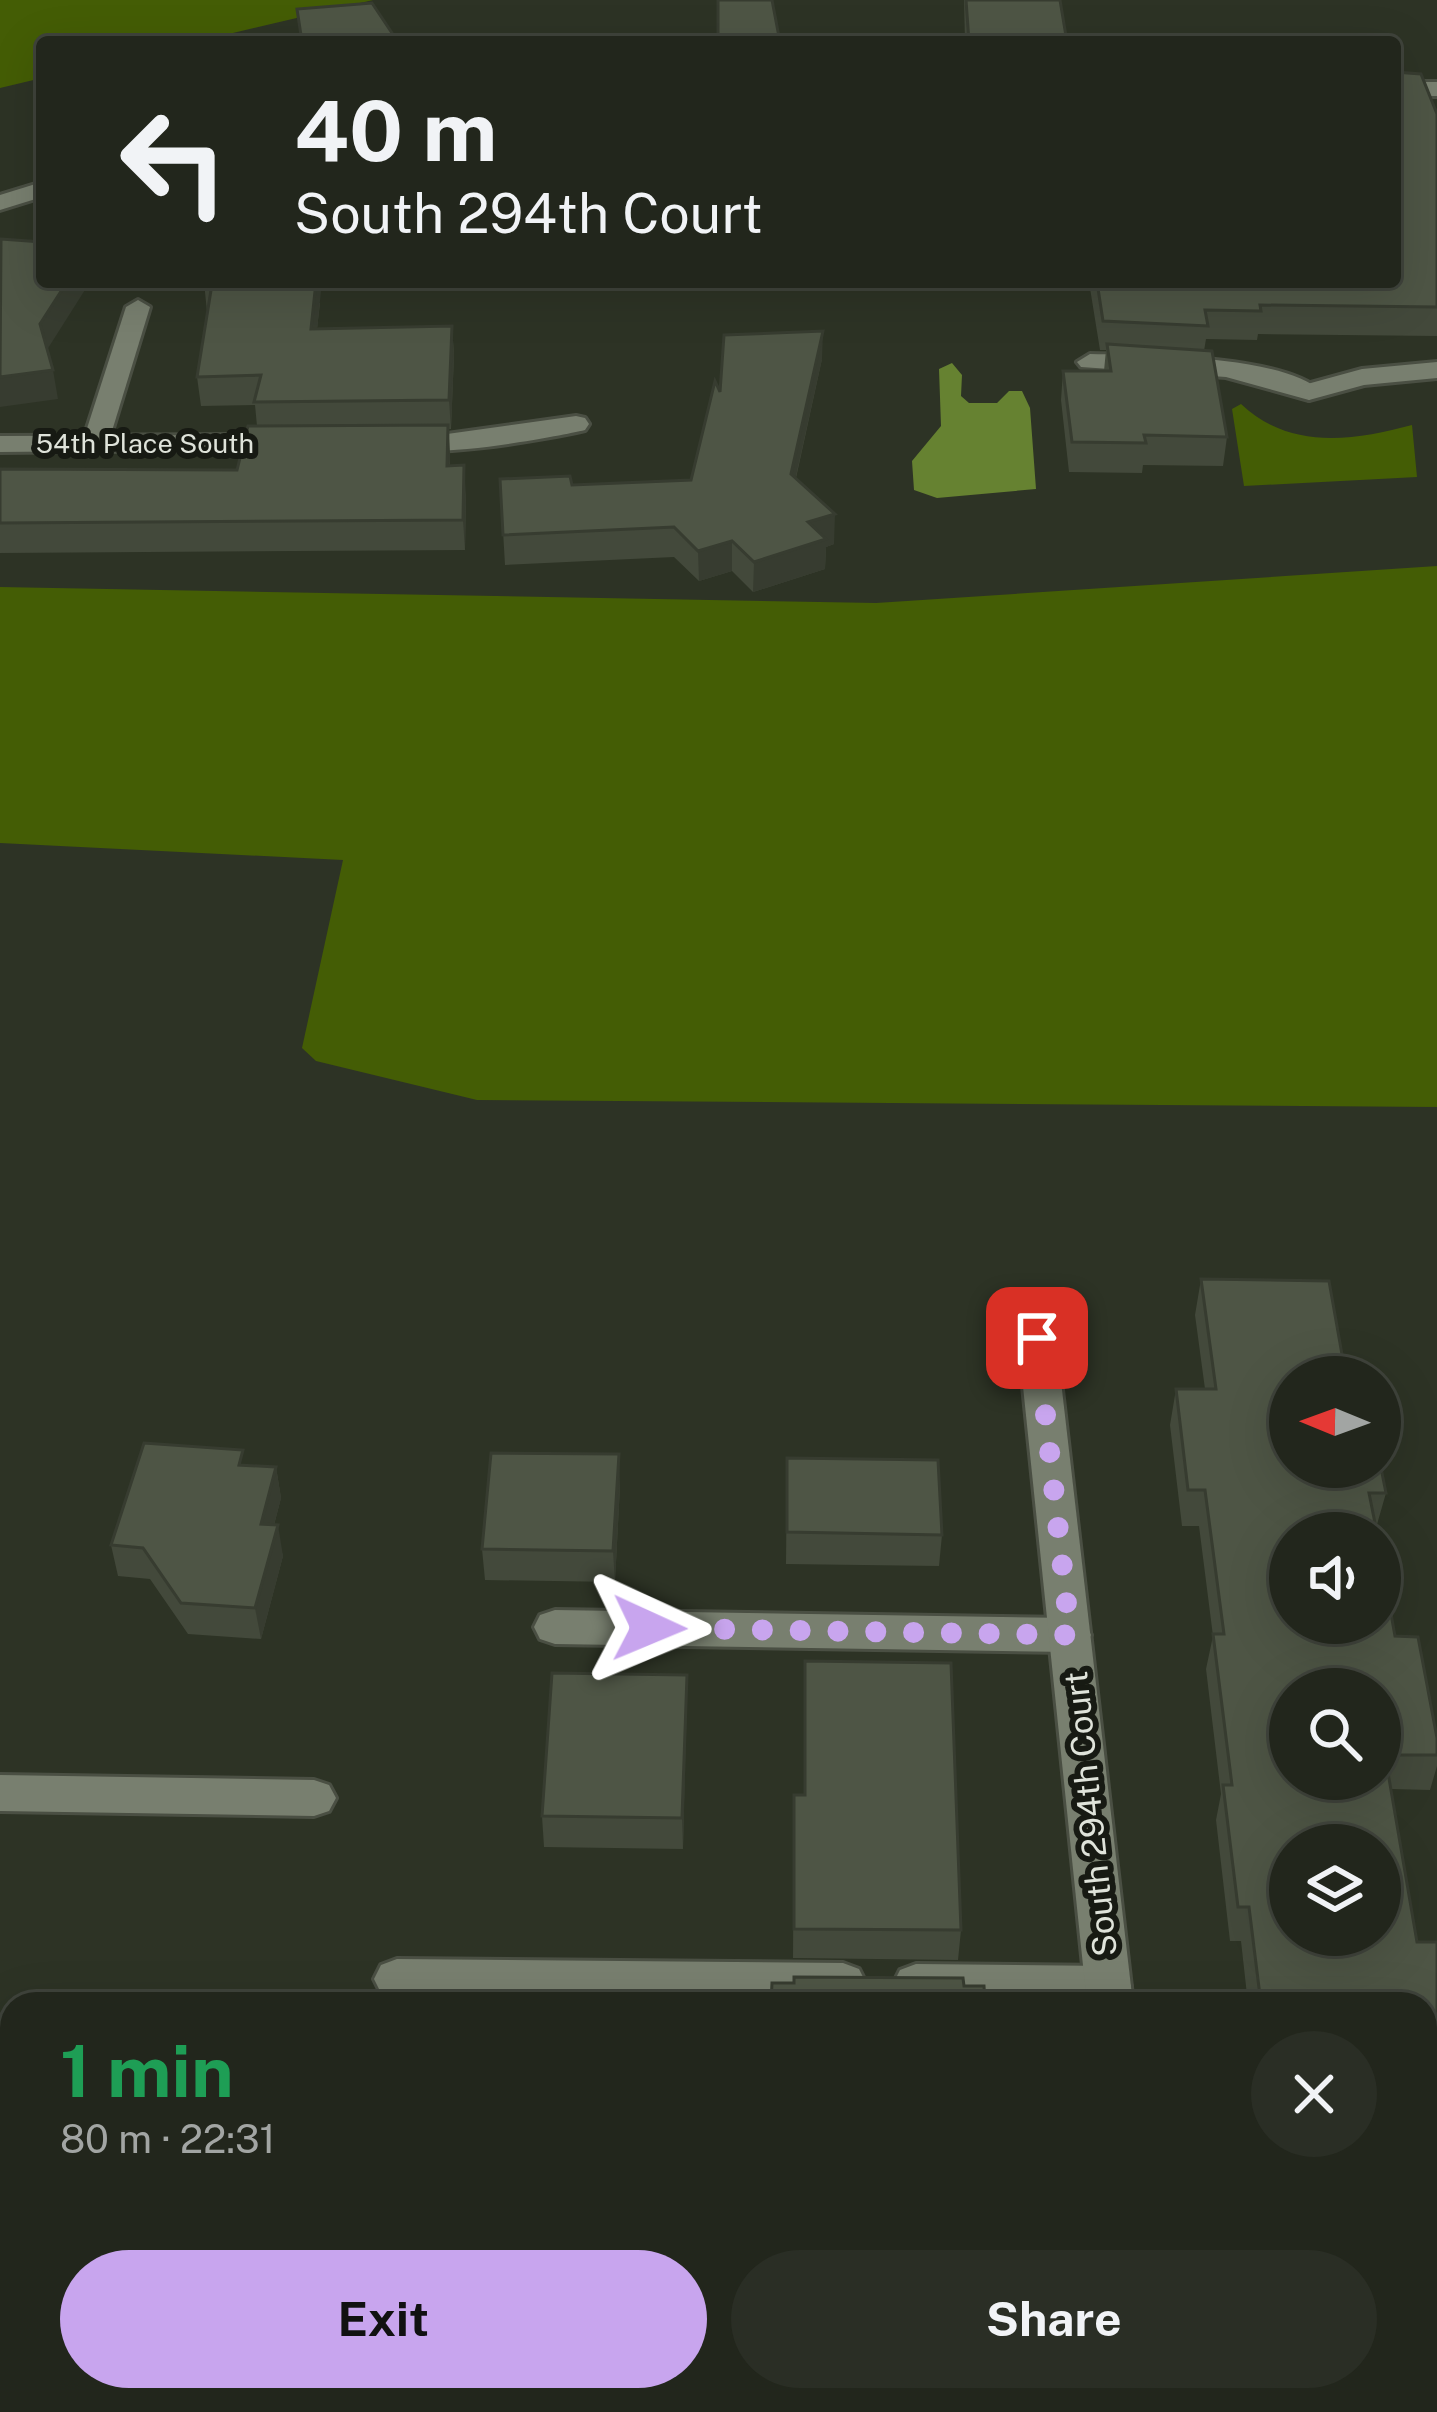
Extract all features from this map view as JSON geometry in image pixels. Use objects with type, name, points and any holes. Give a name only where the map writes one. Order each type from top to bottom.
[{"type":"street","points":[[1401,89],[1437,89]]},
{"type":"street","points":[[0,203],[36,191]]},
{"type":"street","points":[[95,444],[138,307]]},
{"type":"street","points":[[1090,362],[1234,368],[1310,392],[1362,376],[1437,370]]},
{"type":"street","points":[[371,443],[440,443],[576,424]]},
{"type":"street","name":"54th Place South","points":[[0,444],[325,443]]},
{"type":"street","name":"South 294th Court","points":[[1037,1338],[1109,1992]]},
{"type":"street","points":[[555,1627],[1070,1635]]},
{"type":"street","points":[[0,1793],[314,1798]]},
{"type":"street","points":[[397,1979],[976,1992]]},
{"type":"shaded area","points":[[0,0],[373,0],[220,36],[36,36],[36,79],[0,88]]},
{"type":"shaded area","points":[[952,363],[962,375],[961,396],[969,403],[997,403],[1009,391],[1022,391],[1030,408],[1036,489],[937,498],[914,490],[912,461],[941,426],[939,369]]},
{"type":"shaded area","points":[[1241,404],[1280,429],[1322,438],[1412,425],[1417,477],[1244,486],[1232,409]]},
{"type":"shaded area","points":[[1437,566],[1437,1107],[477,1100],[316,1061],[302,1048],[343,860],[0,843],[0,587],[876,603]]},
{"type":"building","points":[[718,0],[772,0],[779,36],[718,36]]},
{"type":"building","points":[[966,0],[1060,0],[1066,36],[969,36]]},
{"type":"building","points":[[372,3],[394,36],[301,36],[297,9]]},
{"type":"building","points":[[1401,72],[1421,74],[1437,114],[1437,307],[1260,305],[1261,311],[1205,310],[1208,326],[1103,321],[1098,288],[1401,288]]},
{"type":"building","points":[[1,239],[36,242],[36,288],[63,288],[40,324],[53,370],[0,377]]},
{"type":"building","points":[[211,288],[315,288],[311,329],[452,326],[449,400],[254,402],[261,375],[197,377]]},
{"type":"building","points":[[823,331],[791,474],[835,514],[808,522],[826,539],[754,562],[732,541],[698,551],[674,527],[503,535],[500,479],[570,476],[572,485],[691,480],[715,381],[720,392],[724,335]]},
{"type":"building","points":[[1107,344],[1212,351],[1227,437],[1144,435],[1146,443],[1072,442],[1063,371],[1111,371]]},
{"type":"building","points":[[448,425],[447,466],[464,465],[463,520],[0,523],[0,469],[237,470],[248,426]]},
{"type":"building","points":[[1201,1279],[1329,1281],[1342,1356],[1269,1356],[1269,1488],[1385,1488],[1386,1493],[1369,1493],[1373,1512],[1269,1512],[1269,1644],[1401,1644],[1401,1636],[1418,1637],[1437,1755],[1401,1755],[1401,1668],[1269,1668],[1269,1800],[1393,1800],[1397,1824],[1269,1824],[1269,1956],[1401,1956],[1401,1848],[1417,1942],[1437,1942],[1437,1992],[1260,1992],[1249,1907],[1238,1907],[1223,1785],[1232,1785],[1213,1634],[1224,1634],[1205,1490],[1188,1490],[1176,1389],[1216,1389]]},
{"type":"building","points":[[144,1443],[243,1450],[239,1465],[276,1467],[261,1524],[278,1525],[255,1608],[181,1603],[143,1548],[111,1545]]},
{"type":"building","points":[[491,1453],[619,1454],[613,1551],[482,1549]]},
{"type":"building","points":[[787,1458],[938,1460],[942,1535],[787,1532]]},
{"type":"building","points":[[805,1661],[951,1663],[961,1930],[794,1929],[794,1795],[805,1795]]},
{"type":"building","points":[[552,1673],[687,1675],[682,1818],[542,1816]]},
{"type":"building","points":[[794,1977],[963,1978],[964,1986],[984,1986],[984,1992],[772,1992],[772,1983],[794,1983]]},
{"type":"route","points":[[649,1628],[1070,1635],[1037,1338]]}]
